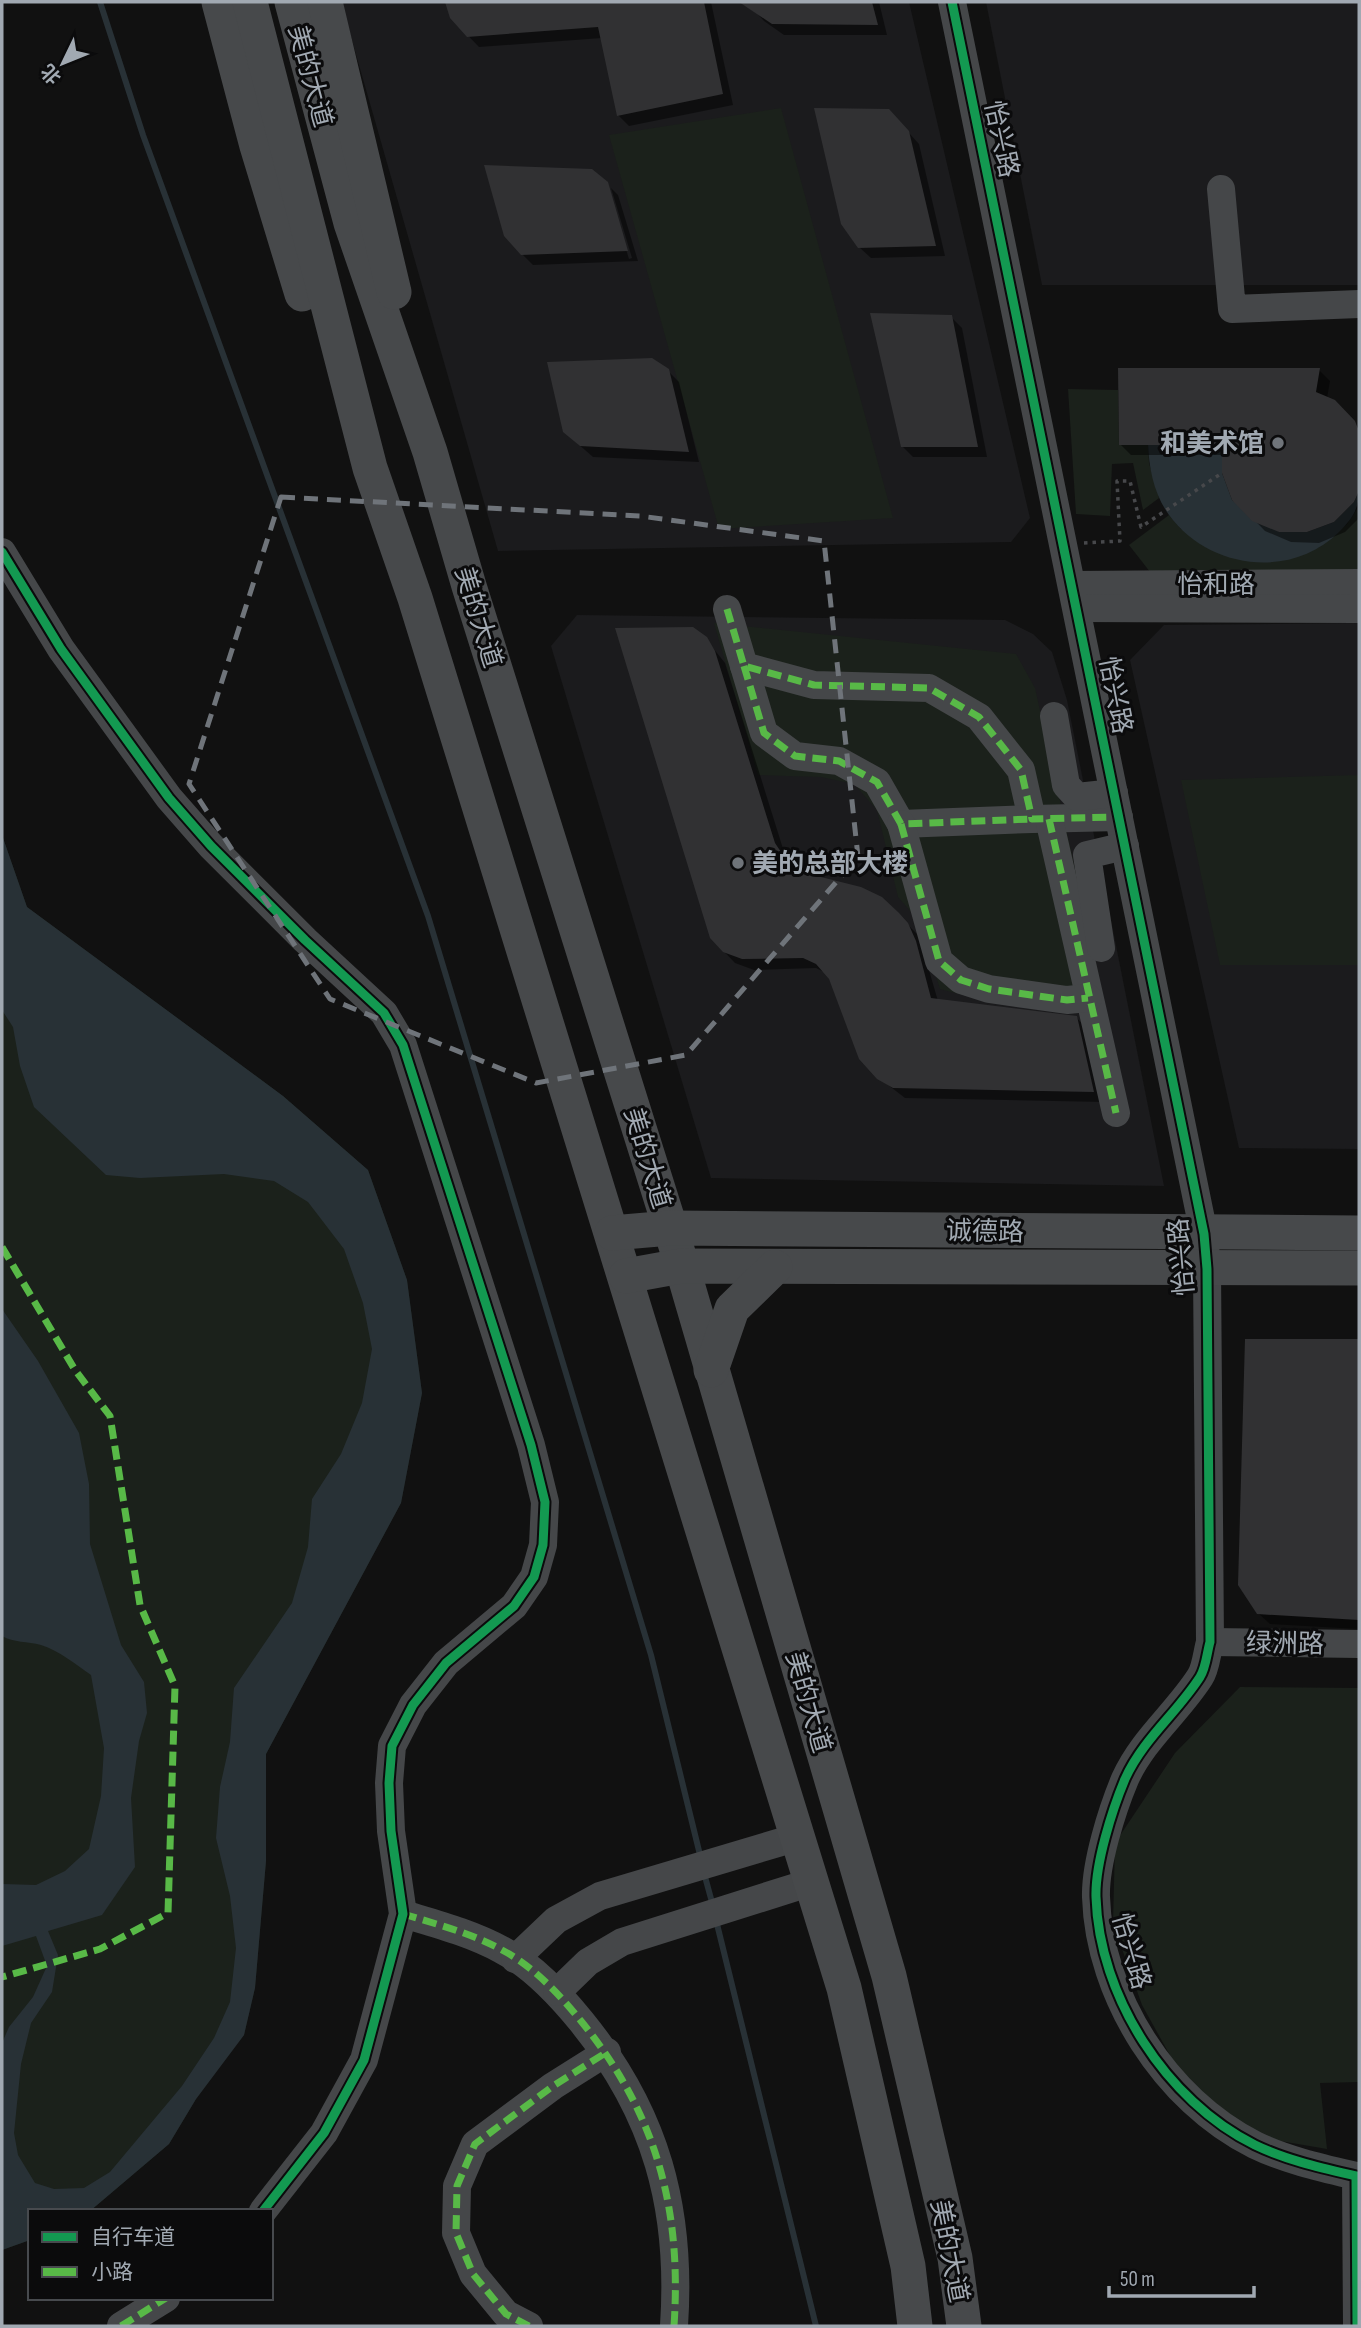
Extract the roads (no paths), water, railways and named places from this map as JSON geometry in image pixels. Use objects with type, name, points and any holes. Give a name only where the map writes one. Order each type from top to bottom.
[{"type":"main road","points":[[219,2],[279,224],[309,313],[370,468]]},
{"type":"main road","name":"美的大道","points":[[250,2],[370,468],[415,598],[626,1276],[847,2001],[908,2266],[915,2326]]},
{"type":"main road","name":"美的大道","points":[[292,2],[351,223],[430,452],[468,586],[670,1228],[890,1976],[955,2258],[964,2326]]},
{"type":"main road","points":[[326,2],[430,452]]},
{"type":"main road","name":"诚德路","points":[[612,1233],[670,1228],[1204,1234],[1359,1233]]},
{"type":"main road","name":"诚德路","points":[[626,1276],[681,1266],[1359,1268]]},
{"type":"main road","points":[[711,1370],[732,1309],[775,1267]]},
{"type":"street","name":"怡兴路","points":[[952,2],[1204,1234],[1207,1269],[1210,1642],[1202,1675],[1157,1727],[1125,1779],[1104,1846],[1096,1896],[1102,1941],[1111,1972],[1135,2026],[1158,2066],[1188,2099],[1255,2145],[1305,2163],[1358,2176],[1357,2326]]},
{"type":"street","points":[[1221,189],[1232,309],[1359,304]]},
{"type":"street","points":[[2,552],[61,649],[169,798],[211,846],[305,940],[352,980],[390,1023],[403,1045],[531,1445],[545,1502],[543,1545],[534,1577],[514,1606],[446,1663],[413,1705],[393,1746],[389,1783],[391,1831],[403,1914],[364,2060],[324,2133],[265,2209]]},
{"type":"street","name":"怡和路","points":[[1075,596],[1359,583]]},
{"type":"street","name":"怡和路","points":[[1075,596],[1359,609]]},
{"type":"street","points":[[727,610],[764,733],[795,756],[839,761],[877,782],[901,824],[939,961],[961,980],[989,989],[1067,1000],[1088,998]]},
{"type":"street","points":[[744,666],[814,685],[929,688],[979,717],[988,727],[1021,770],[1041,819],[1116,1113]]},
{"type":"street","points":[[1054,716],[1066,785],[1077,797],[1117,805]]},
{"type":"street","points":[[901,824],[1041,819],[1117,805]]},
{"type":"street","points":[[1101,948],[1087,856],[1125,846]]},
{"type":"street","name":"绿洲路","points":[[1210,1642],[1359,1643]]},
{"type":"street","points":[[515,1959],[556,1920],[600,1896],[798,1837]]},
{"type":"street","points":[[557,1992],[588,1962],[622,1942],[812,1882]]},
{"type":"street","points":[[403,1914],[458,1931],[504,1951],[557,1992],[607,2052],[643,2118],[662,2172],[672,2220],[677,2273],[674,2326]]},
{"type":"street","points":[[529,2326],[506,2314],[473,2274],[456,2233],[457,2186],[475,2144],[553,2086],[607,2052]]},
{"type":"street","points":[[121,2326],[163,2300]]},
{"type":"waterway","points":[[100,2],[143,135],[428,916],[651,1655],[701,1859]]},
{"type":"waterway","points":[[704,1873],[713,1906]]},
{"type":"waterway","points":[[716,1920],[816,2326]]},
{"type":"place","name":"和美术馆","points":[[1278,443]]},
{"type":"place","name":"美的总部大楼","points":[[738,863]]}]
